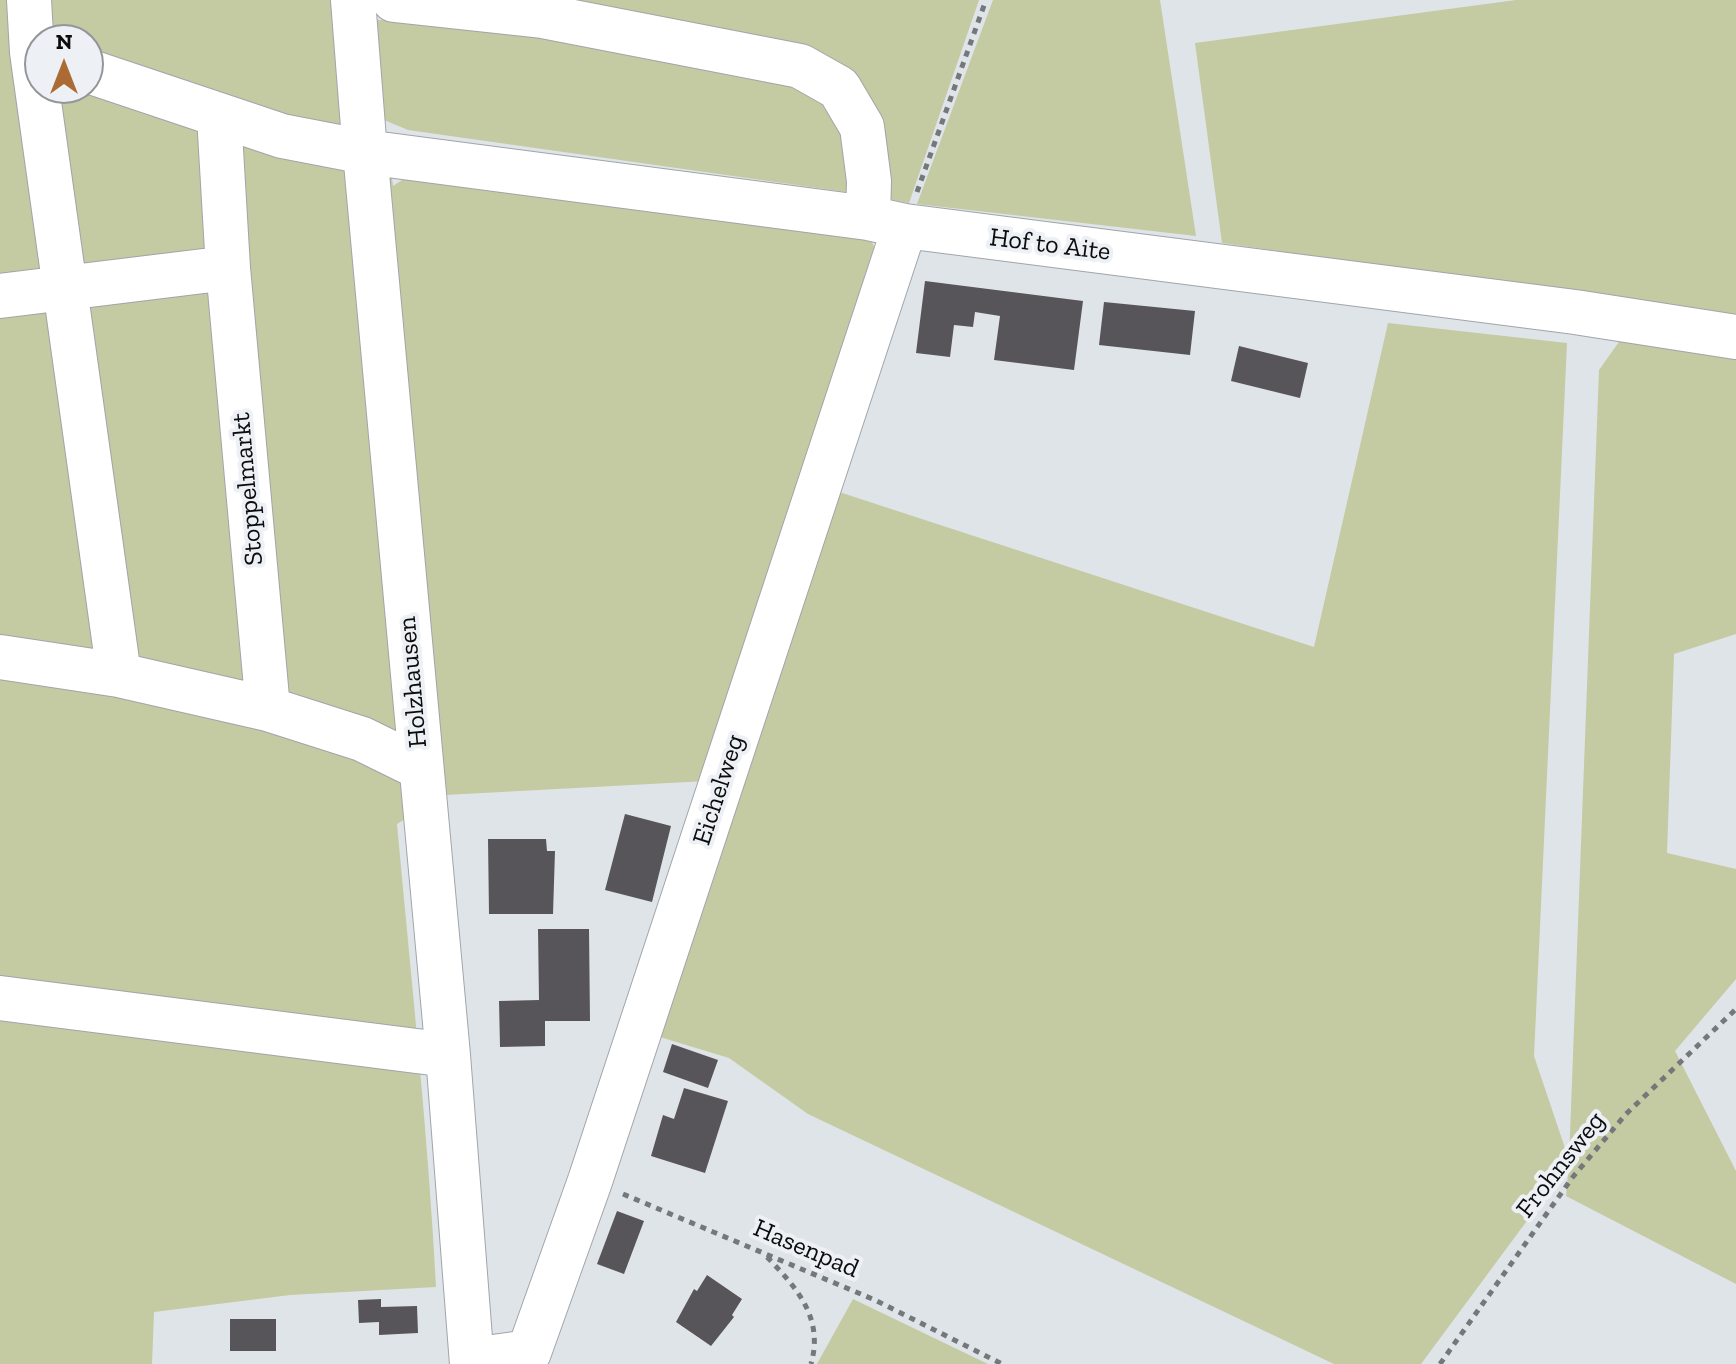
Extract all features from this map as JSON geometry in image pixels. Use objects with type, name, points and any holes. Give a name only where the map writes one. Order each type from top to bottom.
[{"type":"street","points":[[27,24],[29,0]]},
{"type":"street","name":"Holzhausen","points":[[353,0],[448,1055],[472,1362]]},
{"type":"street","name":"Eichelweg","points":[[394,0],[542,16],[800,66],[839,88],[862,127],[869,181],[886,222],[590,1181],[529,1358],[472,1362]]},
{"type":"street","points":[[104,76],[282,136],[365,152]]},
{"type":"street","points":[[33,104],[65,288],[119,675]]},
{"type":"street","name":"Stoppelmarkt","points":[[219,116],[228,268],[268,709]]},
{"type":"street","name":"Hof to Aite","points":[[365,152],[1575,312],[1736,337]]},
{"type":"street","points":[[0,296],[228,268]]},
{"type":"street","points":[[0,657],[119,675],[268,709],[362,739],[421,768]]},
{"type":"street","points":[[0,998],[448,1055]]},
{"type":"path","points":[[886,222],[986,0]]},
{"type":"path","name":"Frohnsweg","points":[[1440,1364],[1572,1178],[1626,1114],[1736,1009]]},
{"type":"path","name":"Hasenpad","points":[[590,1181],[875,1300],[1002,1364]]},
{"type":"path","points":[[763,1253],[787,1277],[812,1316],[816,1346],[811,1364]]},
{"type":"green space","points":[[0,0],[371,0],[373,20],[434,21],[591,41],[766,75],[818,93],[857,162],[846,192],[408,130],[384,120],[393,186],[405,178],[871,239],[877,255],[706,781],[445,795],[397,824],[424,1113],[436,1287],[290,1295],[154,1312],[152,1364],[0,1364]]},
{"type":"green space","points":[[518,0],[979,0],[909,203],[888,199],[854,86]]},
{"type":"green space","points":[[993,0],[1160,0],[1196,236],[917,204]]},
{"type":"green space","points":[[1516,0],[1736,0],[1736,317],[1222,243],[1195,43]]},
{"type":"green space","points":[[1388,323],[1567,343],[1534,1056],[1569,1160],[1599,370],[1626,332],[1736,352],[1736,634],[1674,654],[1667,853],[1736,869],[1736,979],[1675,1051],[1736,1171],[1736,1284],[1566,1196],[1569,1164],[1421,1364],[1334,1364],[808,1114],[729,1058],[650,1034],[833,490],[1314,647]]},
{"type":"green space","points":[[853,1299],[988,1364],[817,1364]]},
{"type":"building","points":[[925,281],[1083,301],[1074,370],[994,360],[1000,316],[975,312],[973,327],[954,325],[950,357],[916,353]]},
{"type":"building","points":[[1104,302],[1195,311],[1190,355],[1099,345]]},
{"type":"building","points":[[1239,346],[1308,363],[1300,398],[1231,381]]},
{"type":"building","points":[[625,814],[671,826],[652,902],[605,890]]},
{"type":"building","points":[[488,839],[546,839],[547,851],[555,851],[553,914],[489,914]]},
{"type":"building","points":[[538,929],[589,929],[590,1021],[545,1021],[545,1046],[500,1047],[499,1001],[539,1000]]},
{"type":"building","points":[[672,1044],[718,1060],[708,1088],[663,1072]]},
{"type":"building","points":[[684,1088],[728,1101],[705,1173],[651,1156],[663,1115],[674,1119]]},
{"type":"building","points":[[617,1211],[644,1221],[624,1274],[597,1264]]},
{"type":"building","points":[[707,1275],[742,1299],[732,1315],[734,1317],[711,1346],[676,1322],[694,1289],[697,1291]]},
{"type":"building","points":[[381,1299],[381,1307],[417,1306],[418,1333],[379,1335],[379,1322],[359,1323],[358,1300]]},
{"type":"building","points":[[230,1319],[276,1319],[276,1351],[230,1351]]}]
